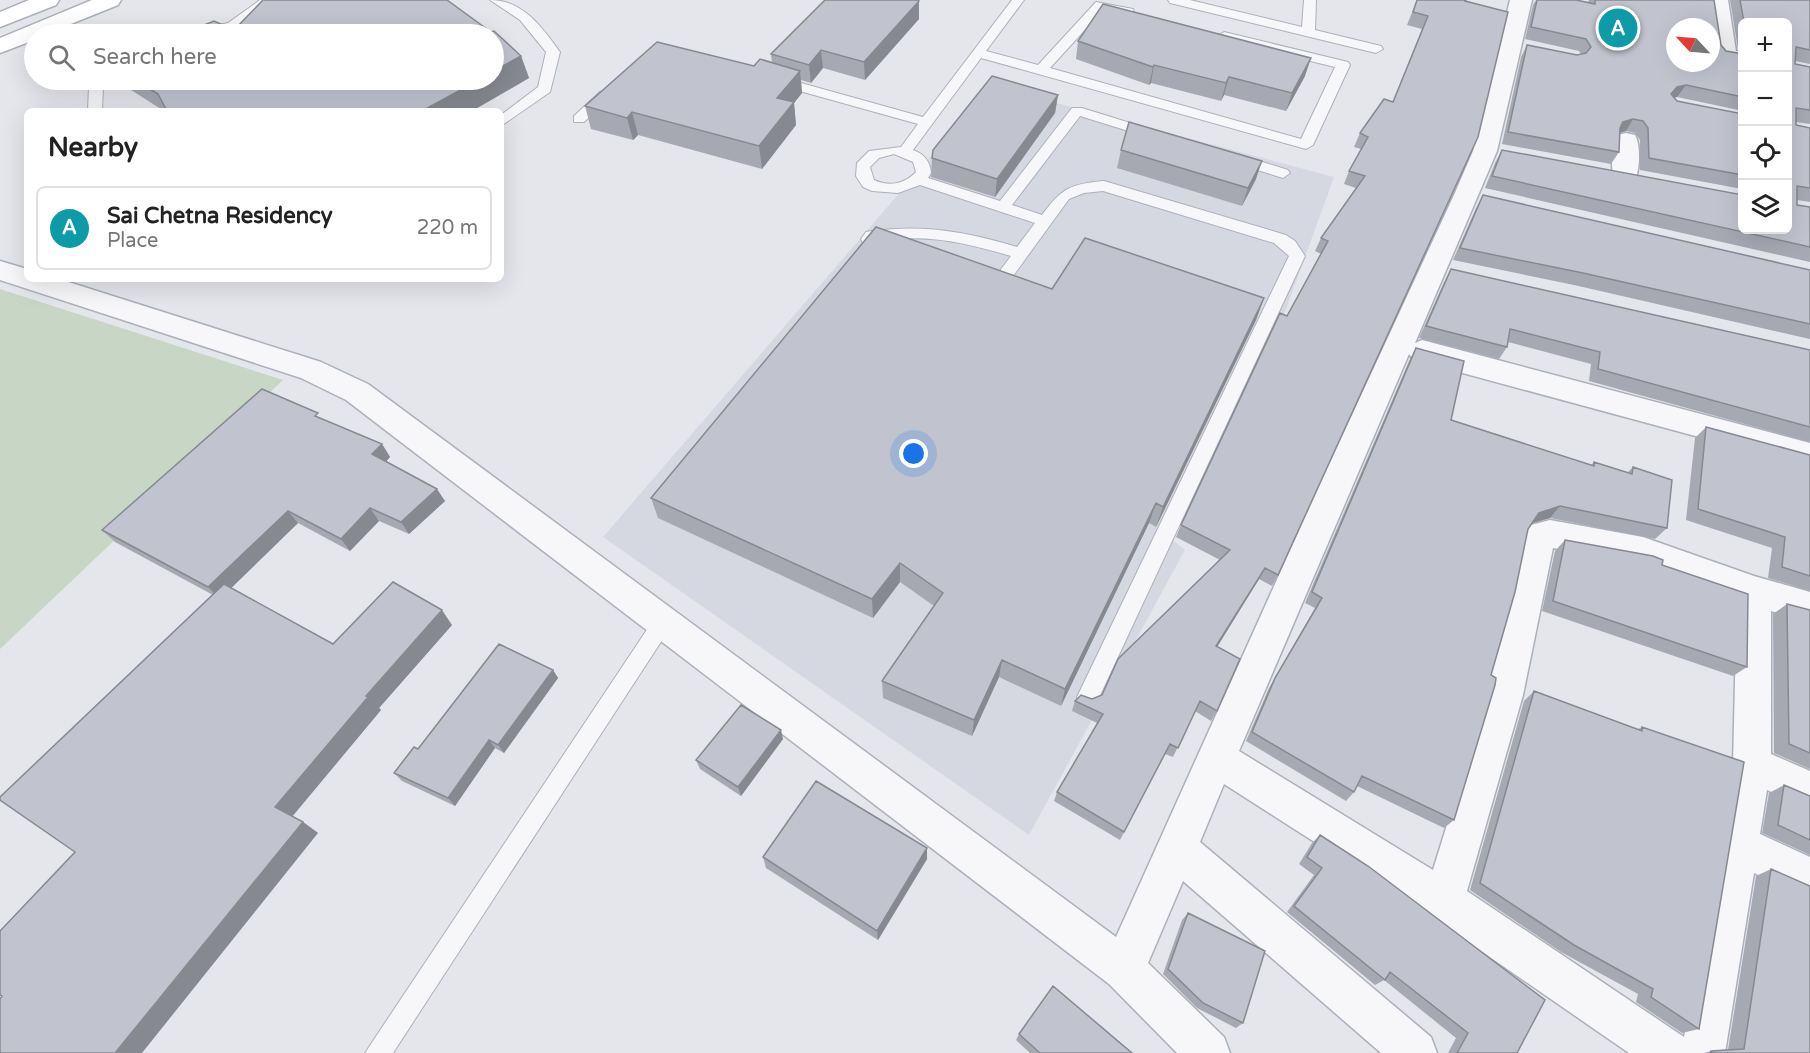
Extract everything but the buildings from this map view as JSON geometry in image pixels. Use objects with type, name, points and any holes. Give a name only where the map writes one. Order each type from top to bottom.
[{"type":"main road","points":[[0,20],[48,0]]},
{"type":"main road","points":[[53,24],[110,0]]},
{"type":"main road","points":[[0,46],[24,36]]},
{"type":"street","points":[[1124,969],[1400,345],[1444,271],[1478,198],[1496,153],[1523,49],[1521,0]]},
{"type":"street","points":[[1717,0],[1726,56],[1738,58]]},
{"type":"street","points":[[1624,176],[1626,140]]},
{"type":"street","points":[[0,270],[24,278]]},
{"type":"street","points":[[37,282],[311,370],[357,392],[1124,969],[1208,1053]]},
{"type":"street","points":[[1400,345],[1810,455]]},
{"type":"street","points":[[1444,900],[1504,695],[1538,542],[1543,535],[1550,534],[1643,550],[1754,591],[1810,607]]},
{"type":"street","points":[[1703,1053],[1752,764],[1754,591]]},
{"type":"street","points":[[1216,758],[1444,900],[1668,1053]]},
{"type":"street","points":[[1752,764],[1810,790]]},
{"type":"street","points":[[1738,845],[1810,878]]},
{"type":"street","points":[[1176,848],[1414,1053]]},
{"type":"lane","points":[[235,24],[268,0]]},
{"type":"lane","points":[[496,0],[525,17],[553,52],[545,89],[504,120]]},
{"type":"lane","points":[[905,151],[1018,0]]},
{"type":"lane","points":[[1174,0],[1376,49]]},
{"type":"lane","points":[[1308,33],[1310,0]]},
{"type":"lane","points":[[1041,70],[1100,5],[1146,16]]},
{"type":"lane","points":[[978,53],[1306,145],[1343,65],[1216,34]]},
{"type":"lane","points":[[762,76],[926,122]]},
{"type":"lane","points":[[579,119],[618,82]]},
{"type":"lane","points":[[95,108],[96,90]]},
{"type":"lane","points":[[1003,207],[1077,111],[1169,139]]},
{"type":"lane","points":[[883,151],[905,151],[914,155],[924,166],[924,173],[920,180],[913,185],[892,189],[871,184],[865,179],[861,172],[866,159],[883,151]]},
{"type":"lane","points":[[1226,156],[1283,173]]},
{"type":"lane","points":[[920,180],[1044,221]]},
{"type":"lane","points":[[1007,272],[1064,196],[1081,188],[1104,186],[1280,239],[1289,245],[1297,256],[1088,698]]},
{"type":"lane","points":[[858,254],[873,236],[928,230],[954,234],[1020,254]]},
{"type":"lane","points":[[378,1053],[663,622]]},
{"type":"shaded area","points":[[985,84],[1334,177],[1251,406],[1169,537],[1185,550],[1029,835],[603,537],[927,161]]},
{"type":"green space","points":[[0,289],[283,380],[0,649]]},
{"type":"place","name":"Sai Chetna Residency","points":[[1618,28]]}]
